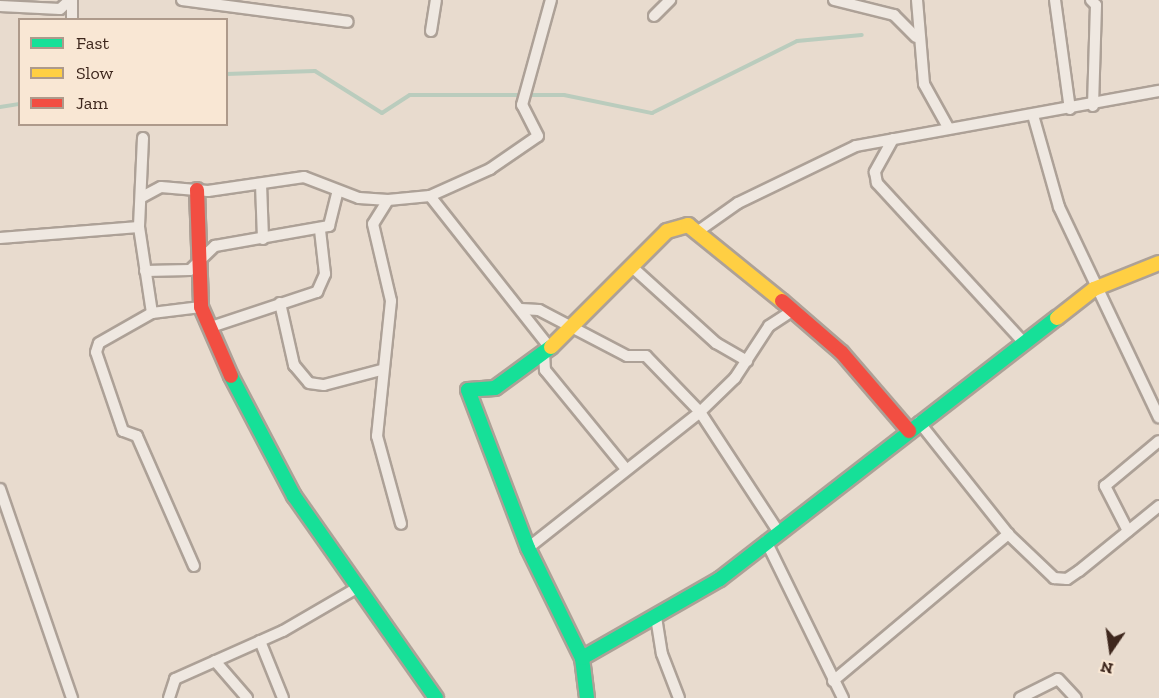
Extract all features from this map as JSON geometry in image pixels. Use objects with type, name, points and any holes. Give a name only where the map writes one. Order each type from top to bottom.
[{"type":"street","points":[[60,9],[71,0]]},
{"type":"street","points":[[71,0],[71,18]]},
{"type":"street","points":[[182,0],[288,11],[348,22]]},
{"type":"street","points":[[288,11],[293,0]]},
{"type":"street","points":[[431,31],[436,0]]},
{"type":"street","points":[[142,197],[161,187],[198,190],[304,177],[338,191],[388,200],[430,196],[490,169],[538,136],[522,105],[551,0]]},
{"type":"street","points":[[654,16],[670,0]]},
{"type":"street","points":[[834,0],[894,15],[916,37]]},
{"type":"street","points":[[918,0],[916,37],[924,84],[949,129]]},
{"type":"street","points":[[1055,0],[1070,110]]},
{"type":"street","points":[[1091,0],[1096,5],[1098,99],[1093,106]]},
{"type":"street","points":[[0,6],[60,9],[69,18]]},
{"type":"street","points":[[697,232],[738,203],[845,151],[893,139],[1093,106],[1159,91]]},
{"type":"street","points":[[1033,115],[1059,207],[1094,290],[1157,403],[1159,418]]},
{"type":"street","points":[[143,138],[139,227],[152,313]]},
{"type":"street","points":[[893,139],[874,172],[877,183],[1023,342]]},
{"type":"street","points":[[261,184],[263,239]]},
{"type":"street","points":[[198,190],[201,307],[247,411],[294,496],[436,698]]},
{"type":"street","points":[[145,271],[190,270],[200,264],[214,246],[320,230],[334,219],[338,191]]},
{"type":"street","points":[[430,196],[521,309],[547,350],[545,370],[626,469]]},
{"type":"street","points":[[388,200],[374,224],[391,301],[381,370],[377,436],[401,524]]},
{"type":"street","points":[[587,698],[582,658],[528,548],[468,390],[495,388],[547,350],[667,231],[688,225],[794,310],[842,353],[914,427],[1045,573],[1067,579],[1159,506]]},
{"type":"street","points":[[0,238],[139,227]]},
{"type":"street","points":[[211,327],[317,292],[322,284],[320,230]]},
{"type":"street","points":[[582,658],[720,579],[778,531],[1094,290],[1159,263]]},
{"type":"street","points":[[631,266],[716,342],[747,361]]},
{"type":"street","points":[[280,303],[294,365],[309,383],[324,385],[381,370]]},
{"type":"street","points":[[194,566],[137,436],[123,431],[97,360],[99,343],[152,313],[201,307]]},
{"type":"street","points":[[521,309],[539,310],[627,356],[646,356],[700,412],[778,531]]},
{"type":"street","points":[[528,548],[700,412],[747,361],[769,326],[794,310]]},
{"type":"street","points":[[1128,531],[1105,486],[1159,441]]},
{"type":"street","points":[[0,489],[72,698]]},
{"type":"street","points":[[832,681],[1008,534]]},
{"type":"street","points":[[766,541],[832,681],[843,698]]},
{"type":"street","points":[[169,698],[175,679],[260,641],[357,588]]},
{"type":"street","points":[[656,617],[662,654],[679,698]]},
{"type":"street","points":[[260,641],[283,698]]},
{"type":"street","points":[[215,660],[248,698]]},
{"type":"street","points":[[1020,698],[1058,679],[1076,698]]},
{"type":"waterway","points":[[228,74],[315,71],[382,113],[410,95],[564,95],[652,113],[797,41],[862,35]]},
{"type":"waterway","points":[[0,107],[18,104]]},
{"type":"traffic: fast","points":[[587,698],[582,658],[720,579],[1057,318]]},
{"type":"traffic: fast","points":[[551,347],[495,388],[468,390],[528,548],[582,658]]},
{"type":"traffic: fast","points":[[231,376],[294,496],[436,698]]},
{"type":"traffic: slow","points":[[551,347],[667,231],[688,225],[782,301]]},
{"type":"traffic: slow","points":[[1057,318],[1094,289],[1159,263]]},
{"type":"traffic: jam","points":[[197,190],[201,307],[231,376]]},
{"type":"traffic: jam","points":[[782,301],[842,353],[909,431]]}]
